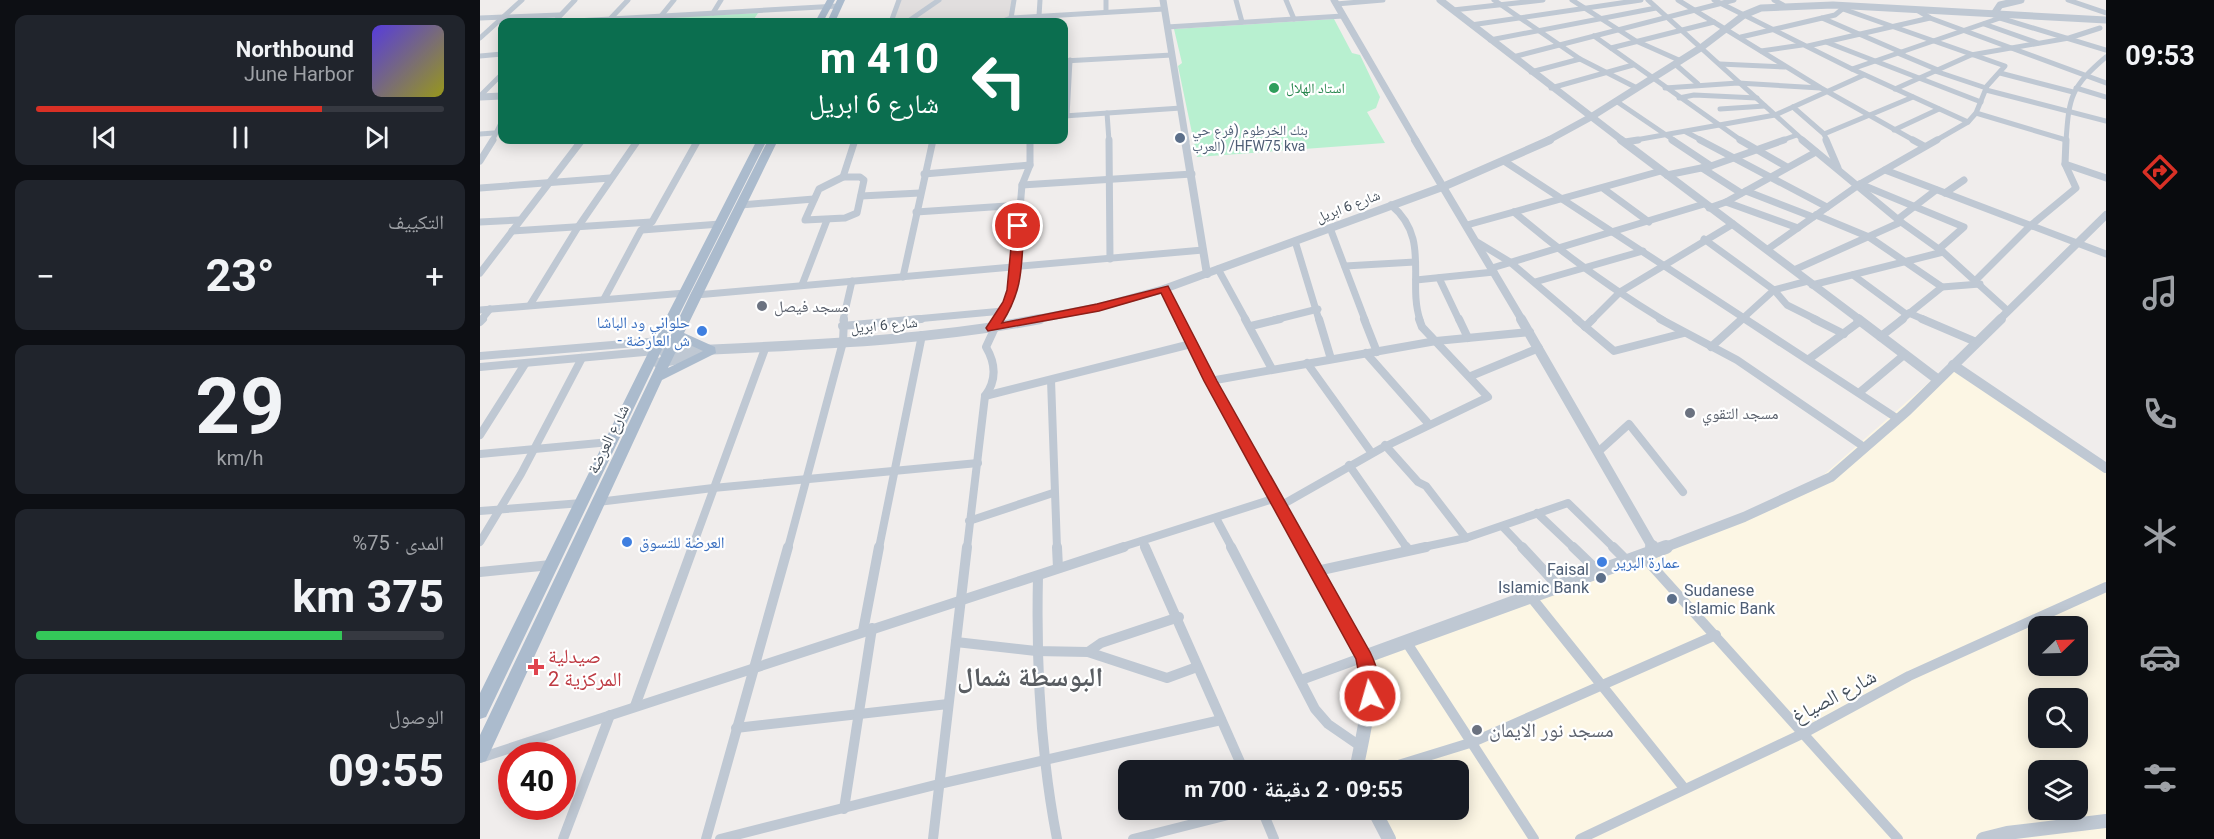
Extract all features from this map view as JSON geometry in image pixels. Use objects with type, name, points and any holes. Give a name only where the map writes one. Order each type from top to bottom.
[{"type":"main road","points":[[821,18],[829,3]]},
{"type":"main road","points":[[833,18],[839,3]]},
{"type":"main road","name":"شارع العرضة","points":[[480,756],[658,378],[659,354],[678,335],[691,294],[720,224],[760,144]]},
{"type":"main road","name":"شارع العرضة","points":[[480,711],[610,442],[741,205],[771,144]]},
{"type":"main road","points":[[678,335],[710,352]]},
{"type":"main road","points":[[658,378],[710,352]]},
{"type":"street","points":[[502,17],[522,0]]},
{"type":"street","points":[[558,18],[575,0]]},
{"type":"street","points":[[611,18],[627,0]]},
{"type":"street","points":[[661,16],[674,0]]},
{"type":"street","points":[[713,13],[722,0]]},
{"type":"street","points":[[762,10],[767,0]]},
{"type":"street","points":[[892,18],[899,0]]},
{"type":"street","points":[[913,18],[939,0]]},
{"type":"street","points":[[1014,0],[1011,18],[1164,9]]},
{"type":"street","points":[[1039,16],[1040,0]]},
{"type":"street","points":[[1106,0],[1106,12]]},
{"type":"street","points":[[1163,0],[1207,274]]},
{"type":"street","points":[[1236,0],[1242,22]]},
{"type":"street","points":[[1286,0],[1294,19]]},
{"type":"street","points":[[1383,0],[1335,2],[1420,152],[1445,186],[1530,332],[1654,551]]},
{"type":"street","points":[[1440,0],[1551,88],[1707,206],[1768,249],[1937,379]]},
{"type":"street","points":[[1494,0],[1557,45],[1637,88]]},
{"type":"street","points":[[1453,10],[1543,0]]},
{"type":"street","points":[[1572,0],[1617,30],[1678,62],[1698,84]]},
{"type":"street","points":[[1471,25],[1641,0]]},
{"type":"street","points":[[1647,0],[1816,152],[1899,221],[1941,250],[2008,311]]},
{"type":"street","points":[[1678,0],[1821,88],[1924,146]]},
{"type":"street","points":[[1714,0],[1864,75],[1968,122]]},
{"type":"street","points":[[1513,57],[1734,0]]},
{"type":"street","points":[[1773,0],[1783,5]]},
{"type":"street","points":[[1852,69],[1984,24],[2007,4],[2021,0]]},
{"type":"street","points":[[2068,0],[2106,13]]},
{"type":"street","points":[[611,18],[762,10],[839,3]]},
{"type":"street","points":[[2007,4],[2008,9],[2022,14]]},
{"type":"street","name":"شارع 6 ابريل","points":[[659,354],[843,342],[992,328],[1099,308],[1207,274],[1445,186],[1504,160],[1591,117],[1702,48],[1744,15],[1761,8],[1783,5],[1917,10],[1932,14]]},
{"type":"street","points":[[1490,40],[1656,8]]},
{"type":"street","points":[[1741,38],[1835,15],[1844,8],[1891,27],[2004,66],[1986,89],[1982,102],[1968,122],[1859,186],[1768,249]]},
{"type":"street","points":[[1761,51],[1826,42],[1891,27],[1932,14],[1974,11],[2076,17],[2103,29]]},
{"type":"street","points":[[1998,13],[2106,50]]},
{"type":"street","points":[[1932,14],[1998,13],[2106,19]]},
{"type":"street","points":[[1932,14],[1966,31],[2106,83]]},
{"type":"street","points":[[480,18],[559,15]]},
{"type":"street","points":[[1167,27],[1343,16]]},
{"type":"street","points":[[1822,18],[1936,70],[1986,89],[2106,121]]},
{"type":"street","points":[[480,38],[498,21]]},
{"type":"street","points":[[1611,48],[1714,22]]},
{"type":"street","points":[[1984,24],[2039,43]]},
{"type":"street","points":[[1895,89],[1971,54],[2069,38],[2103,29]]},
{"type":"street","points":[[1594,36],[1719,126],[1755,150],[1787,167]]},
{"type":"street","points":[[1826,42],[1917,79],[1982,102]]},
{"type":"street","points":[[480,56],[498,54]]},
{"type":"street","points":[[1068,61],[1172,55]]},
{"type":"street","points":[[1880,337],[1907,313],[1942,288],[1978,282],[2030,226],[2076,189],[2065,164],[2068,112],[2075,90],[2085,75],[2106,57]]},
{"type":"street","points":[[1531,72],[1580,59]]},
{"type":"street","points":[[1720,64],[1787,67]]},
{"type":"street","points":[[1551,88],[1633,65]]},
{"type":"street","points":[[2000,73],[2106,97]]},
{"type":"street","points":[[1624,142],[1775,115],[1864,75]]},
{"type":"street","points":[[480,97],[498,78]]},
{"type":"street","points":[[1665,88],[1738,83],[1821,88]]},
{"type":"street","points":[[1679,98],[1694,94],[1757,98]]},
{"type":"street","points":[[480,97],[498,96]]},
{"type":"street","points":[[1715,96],[1720,112],[1737,122]]},
{"type":"street","points":[[1824,134],[1913,97]]},
{"type":"street","points":[[1616,101],[1711,166]]},
{"type":"street","points":[[1720,109],[1766,106]]},
{"type":"street","points":[[1793,107],[1824,134],[1841,172]]},
{"type":"street","points":[[1068,116],[1181,108]]},
{"type":"street","points":[[1894,130],[1939,109]]},
{"type":"street","points":[[1107,113],[1112,179],[1110,259]]},
{"type":"street","points":[[1976,113],[2066,140]]},
{"type":"street","points":[[480,134],[498,127]]},
{"type":"street","points":[[480,161],[490,149],[498,129]]},
{"type":"street","points":[[1685,132],[1827,207]]},
{"type":"street","points":[[1467,225],[1664,173],[1711,166],[1797,135]]},
{"type":"street","points":[[480,273],[578,144]]},
{"type":"street","points":[[530,305],[578,227],[635,144]]},
{"type":"street","points":[[604,299],[641,230],[652,222],[696,144]]},
{"type":"street","points":[[843,177],[854,144]]},
{"type":"street","points":[[903,277],[932,144]]},
{"type":"street","points":[[933,839],[985,396],[993,387],[994,359],[987,347],[992,328],[1013,290],[1022,185],[1029,165],[1030,144]]},
{"type":"street","points":[[1416,280],[1493,270],[1510,262],[1726,202],[1767,177],[1816,152]]},
{"type":"street","points":[[1504,160],[1612,234],[1665,264],[1898,419]]},
{"type":"street","points":[[2065,164],[2106,178]]},
{"type":"street","points":[[924,174],[1029,165]]},
{"type":"street","points":[[1702,168],[1743,192],[1869,237],[1942,288]]},
{"type":"street","points":[[1885,170],[2106,254]]},
{"type":"street","points":[[1022,185],[1192,174]]},
{"type":"street","points":[[843,177],[864,178],[861,196],[855,215],[827,220],[805,219],[822,186],[843,177]]},
{"type":"street","points":[[480,188],[610,178]]},
{"type":"street","points":[[1945,193],[1964,180]]},
{"type":"street","points":[[1711,347],[1774,290],[1906,262],[1941,250],[1965,228],[1859,186]]},
{"type":"street","points":[[1604,189],[1649,222]]},
{"type":"street","points":[[1794,270],[1869,237],[1899,221],[1913,206],[1935,190]]},
{"type":"street","points":[[861,196],[920,193]]},
{"type":"street","points":[[741,205],[814,199]]},
{"type":"street","points":[[1726,202],[1798,228]]},
{"type":"street","points":[[916,212],[1020,205]]},
{"type":"street","points":[[480,756],[752,670],[867,629],[1058,568],[1216,518],[1278,502],[1427,422],[1488,397],[1419,321],[1413,235],[1401,210],[1391,205]]},
{"type":"street","points":[[1514,212],[1584,268],[1684,333],[1737,360],[1863,447]]},
{"type":"street","points":[[1301,680],[1642,556],[1744,517],[1825,480],[1898,419],[2106,215]]},
{"type":"street","points":[[480,222],[519,220]]},
{"type":"street","points":[[802,285],[827,220]]},
{"type":"street","points":[[512,231],[652,222]]},
{"type":"street","points":[[641,230],[720,224]]},
{"type":"street","points":[[1586,327],[1620,292],[1704,239],[1734,224]]},
{"type":"street","points":[[1330,228],[1377,352]]},
{"type":"street","points":[[1704,239],[1774,290],[1787,305],[1844,334]]},
{"type":"street","points":[[1295,241],[1318,309],[1331,359]]},
{"type":"street","points":[[1477,242],[1510,262],[1614,351],[1684,333]]},
{"type":"street","points":[[480,310],[903,277],[1203,250]]},
{"type":"street","points":[[1535,282],[1643,251]]},
{"type":"street","points":[[480,261],[490,260]]},
{"type":"street","points":[[1345,266],[1414,262]]},
{"type":"street","points":[[1218,269],[1251,326],[1272,369]]},
{"type":"street","points":[[1853,275],[1907,313],[1976,342]]},
{"type":"street","points":[[1439,278],[1468,338]]},
{"type":"street","points":[[706,839],[807,480],[843,342],[842,326],[852,281]]},
{"type":"street","points":[[1164,289],[1210,381],[1364,657],[1369,675],[1370,696],[1358,760]]},
{"type":"street","points":[[480,322],[490,309]]},
{"type":"street","points":[[1251,326],[1318,309]]},
{"type":"street","points":[[842,326],[1003,311]]},
{"type":"street","points":[[1809,359],[1859,321]]},
{"type":"street","points":[[1210,381],[1436,341],[1530,332]]},
{"type":"street","points":[[844,809],[859,713],[867,629],[893,472],[922,335]]},
{"type":"street","points":[[985,396],[1191,345]]},
{"type":"street","points":[[635,706],[766,346]]},
{"type":"street","points":[[1471,376],[1539,348]]},
{"type":"street","points":[[1366,353],[1427,422]]},
{"type":"street","points":[[480,356],[659,354]]},
{"type":"street","points":[[480,368],[582,358],[659,354]]},
{"type":"street","points":[[1860,392],[1904,355]]},
{"type":"street","points":[[480,542],[535,448],[582,358]]},
{"type":"street","points":[[1306,363],[1371,452]]},
{"type":"street","points":[[480,435],[525,364]]},
{"type":"street","points":[[1953,365],[2106,468]]},
{"type":"street","points":[[1051,380],[1053,493],[1058,568]]},
{"type":"street","points":[[1598,452],[1629,424],[1683,492]]},
{"type":"street","points":[[480,454],[610,442]]},
{"type":"street","points":[[1385,445],[1418,482],[1426,486],[1466,538]]},
{"type":"street","points":[[598,502],[713,488],[978,463]]},
{"type":"street","points":[[1349,465],[1408,550]]},
{"type":"street","points":[[969,521],[1053,493]]},
{"type":"street","points":[[480,511],[582,503]]},
{"type":"street","points":[[1317,571],[1466,538],[1568,503],[1627,561]]},
{"type":"street","points":[[1537,513],[1599,572]]},
{"type":"street","points":[[1216,518],[1322,718],[1360,746]]},
{"type":"street","points":[[1503,527],[1559,587]]},
{"type":"street","points":[[1142,542],[1179,617],[1197,667],[1239,760]]},
{"type":"street","points":[[1642,556],[1716,635],[1898,839]]},
{"type":"street","points":[[480,572],[552,565]]},
{"type":"street","points":[[1038,576],[1036,651],[1045,762],[1057,839]]},
{"type":"street","name":"شارع الصياغ","points":[[1580,839],[1804,733],[1910,676],[2106,587]]},
{"type":"street","points":[[1530,597],[1684,788]]},
{"type":"street","points":[[1088,652],[1101,643],[1179,617]]},
{"type":"street","points":[[1415,760],[1473,742],[1716,635]]},
{"type":"street","points":[[956,642],[1036,651],[1088,652],[1167,678],[1197,667]]},
{"type":"street","points":[[1407,643],[1534,839]]},
{"type":"street","points":[[736,728],[948,704]]},
{"type":"street","points":[[563,839],[610,715]]},
{"type":"street","points":[[720,839],[939,784],[1045,762],[1221,720]]},
{"type":"street","points":[[1133,839],[1208,820]]},
{"type":"street","points":[[1266,820],[1274,839]]},
{"type":"street","points":[[1379,820],[1389,839]]},
{"type":"street","points":[[1983,839],[2007,833],[2106,821]]},
{"type":"shaded area","points":[[899,0],[1013,0],[1011,18],[892,18]]},
{"type":"shaded area","points":[[1952,362],[2106,463],[2106,839],[1387,839],[1377,820],[1469,820],[1469,760],[1354,760],[1370,662],[1802,494]]},
{"type":"green space","points":[[758,13],[755,18],[655,18]]},
{"type":"green space","name":"استاد الهلال","points":[[1334,19],[1352,53],[1360,55],[1380,97],[1376,108],[1367,112],[1385,143],[1197,157],[1178,66],[1182,63],[1174,29]]},
{"type":"place","name":"استاد الهلال","points":[[1274,88]]},
{"type":"place","name":"بنك الخرطوم (فرع حي العرب) /HFW75 kva","points":[[1180,138]]},
{"type":"place","name":"مسجد فيصل","points":[[762,306]]},
{"type":"place","name":"حلواني ود الباشا - ش العارضة","points":[[702,331]]},
{"type":"place","name":"مسجد التقوي","points":[[1690,413]]},
{"type":"place","name":"العرضة للتسوق","points":[[627,542]]},
{"type":"place","name":"عمارة البرير","points":[[1602,562]]},
{"type":"place","name":"Faisal Islamic Bank","points":[[1601,578]]},
{"type":"place","name":"Sudanese Islamic Bank","points":[[1672,599]]},
{"type":"place","name":"صيدلية المركزية 2","points":[[536,667]]},
{"type":"place","name":"مسجد نور الايمان","points":[[1477,730]]},
{"type":"district","name":"البوسطة شمال","points":[[1030,677]]},
{"type":"route","points":[[1018,226],[1013,290],[1009,302],[992,328],[1099,308],[1164,289],[1210,381],[1364,657],[1369,675],[1370,696]]}]
